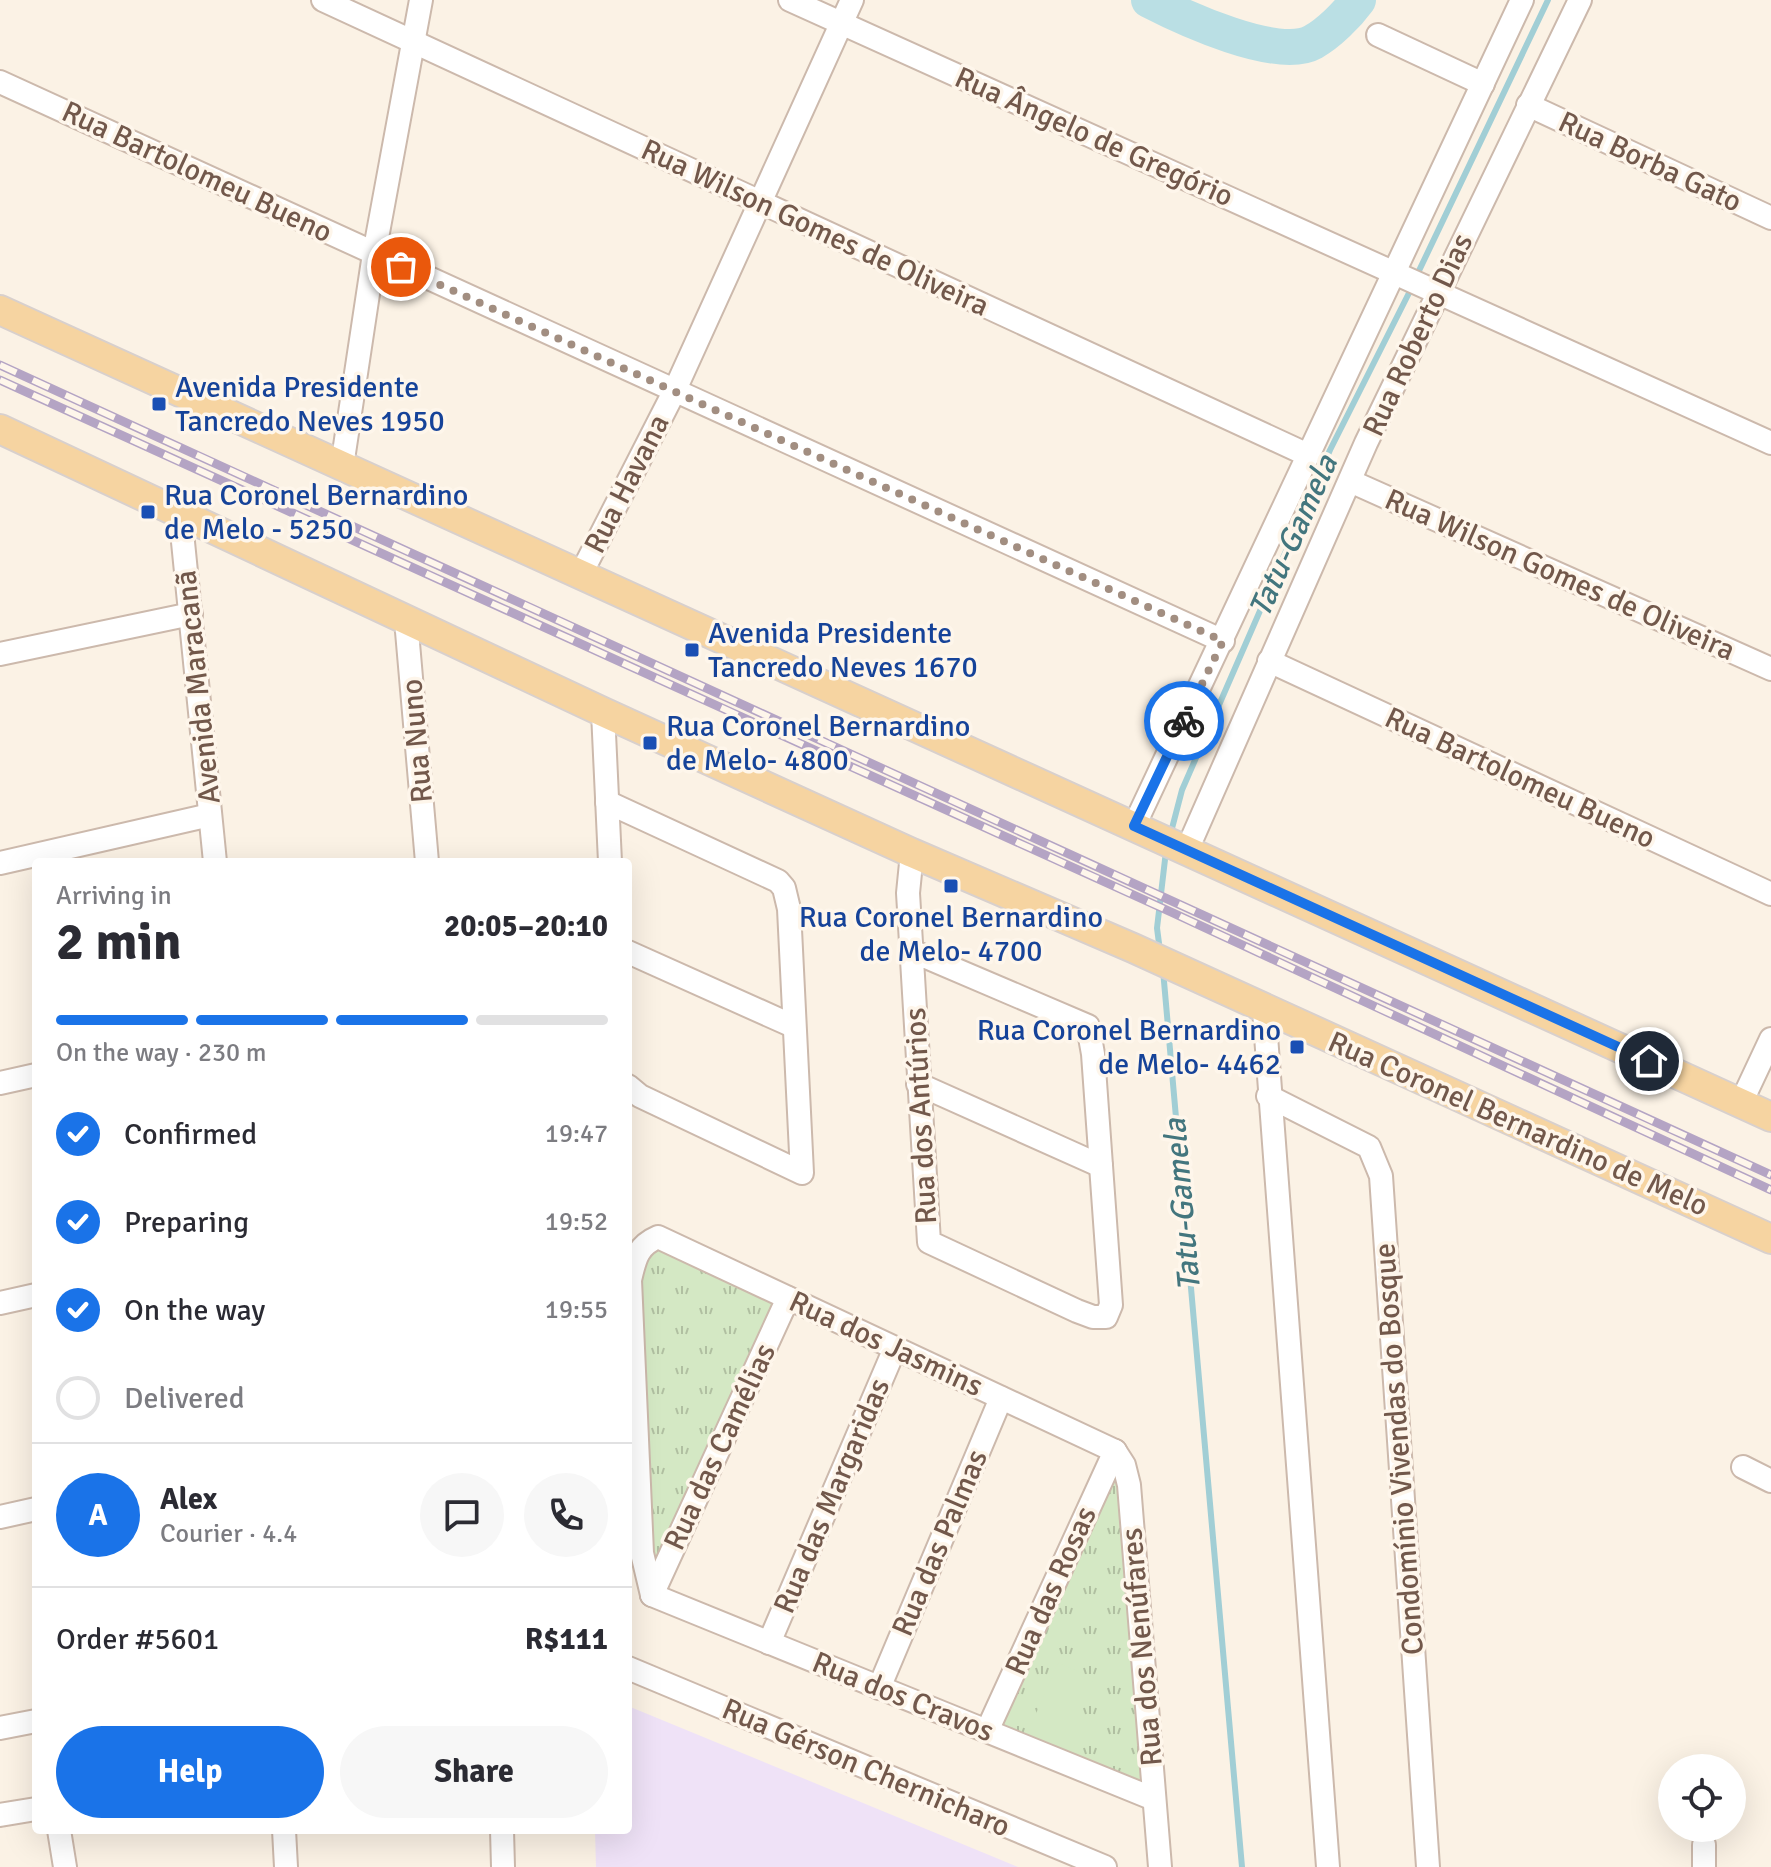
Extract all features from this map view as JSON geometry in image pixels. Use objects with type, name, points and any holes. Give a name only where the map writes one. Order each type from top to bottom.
[{"type":"main road","points":[[0,310],[1771,1117]]},
{"type":"main road","name":"Rua Coronel Bernardino de Melo","points":[[0,429],[603,712],[912,853],[1133,948],[1771,1239]]},
{"type":"street","name":"Rua Wilson Gomes de Oliveira","points":[[323,0],[1308,455]]},
{"type":"street","points":[[342,466],[374,254],[421,0]]},
{"type":"street","name":"Rua Ângelo de Gregório","points":[[790,0],[1433,293]]},
{"type":"street","name":"Rua Havana","points":[[581,574],[674,392],[852,0]]},
{"type":"street","name":"Rua Roberto Dias","points":[[1137,827],[1522,0]]},
{"type":"street","name":"Rua Roberto Dias","points":[[1183,848],[1433,293],[1580,0]]},
{"type":"street","points":[[1378,35],[1483,84]]},
{"type":"street","name":"Rua Bartolomeu Bueno","points":[[0,82],[1223,641]]},
{"type":"street","name":"Rua Borba Gato","points":[[1528,105],[1771,218]]},
{"type":"street","points":[[1433,293],[1771,443]]},
{"type":"street","name":"Rua Wilson Gomes de Oliveira","points":[[1350,481],[1771,669]]},
{"type":"street","name":"Avenida Maracanã","points":[[180,512],[215,858]]},
{"type":"street","points":[[0,654],[191,614]]},
{"type":"street","name":"Rua Nuno","points":[[406,620],[427,858]]},
{"type":"street","name":"Rua Bartolomeu Bueno","points":[[1269,661],[1771,894]]},
{"type":"street","points":[[603,712],[610,858]]},
{"type":"street","points":[[607,802],[778,881],[784,888],[789,909],[802,1173],[640,1096],[632,1089]]},
{"type":"street","points":[[0,863],[210,815]]},
{"type":"street","name":"Rua dos Antúrios","points":[[912,853],[908,893],[929,1242],[1093,1317],[1106,1317],[1111,1305],[1101,1166]]},
{"type":"street","points":[[912,951],[1088,1026],[1101,1166],[918,1084]]},
{"type":"street","points":[[632,954],[793,1026]]},
{"type":"street","points":[[1264,1009],[1268,1096],[1328,1867]]},
{"type":"street","points":[[1741,1103],[1771,1039]]},
{"type":"street","points":[[0,1083],[32,1076]]},
{"type":"street","name":"Condomínio Vivendas do Bosque","points":[[1268,1096],[1369,1147],[1381,1176],[1428,1867]]},
{"type":"street","name":"Rua dos Jasmins","points":[[632,1272],[636,1256],[644,1244],[658,1237],[1115,1451]]},
{"type":"street","points":[[0,1303],[32,1296]]},
{"type":"street","name":"Rua das Camélias","points":[[652,1595],[788,1298]]},
{"type":"street","name":"Rua dos Jasmins","points":[[632,1326],[642,1553],[652,1595]]},
{"type":"street","name":"Rua das Margaridas","points":[[769,1643],[895,1348]]},
{"type":"street","name":"Rua das Palmas","points":[[879,1688],[1001,1398]]},
{"type":"street","name":"Rua das Rosas","points":[[987,1731],[1115,1451]]},
{"type":"street","name":"Rua dos Nenúfares","points":[[1115,1451],[1124,1465],[1129,1485],[1159,1856]]},
{"type":"street","points":[[1743,1467],[1771,1481]]},
{"type":"street","points":[[0,1517],[32,1510]]},
{"type":"street","name":"Rua dos Cravos","points":[[652,1595],[1154,1799]]},
{"type":"street","name":"Rua Gérson Chernicharo","points":[[632,1670],[1105,1867]]},
{"type":"street","points":[[0,1728],[32,1722]]},
{"type":"street","points":[[0,1815],[32,1810]]},
{"type":"street","points":[[60,1834],[65,1867]]},
{"type":"street","points":[[284,1834],[286,1867]]},
{"type":"street","points":[[502,1834],[503,1867]]},
{"type":"shaded area","points":[[632,1708],[1018,1867],[596,1867],[595,1834],[632,1834]]},
{"type":"green space","points":[[658,1237],[783,1299],[649,1586],[636,1282]]},
{"type":"green space","points":[[1120,1466],[1149,1794],[996,1729]]},
{"type":"green space","points":[[1058,1663],[1094,1678],[1066,1751],[1027,1734]]},
{"type":"waterway","points":[[1149,0],[1230,35],[1254,42],[1297,47],[1325,34],[1358,0]]},
{"type":"waterway","name":"Tatu-Gamela","points":[[1416,277],[1548,0]]},
{"type":"waterway","name":"Tatu-Gamela","points":[[1170,836],[1182,790],[1330,450],[1412,287]]},
{"type":"waterway","name":"Tatu-Gamela","points":[[1160,951],[1157,928],[1166,851]]},
{"type":"waterway","name":"Tatu-Gamela","points":[[1163,970],[1242,1867]]},
{"type":"railway","points":[[0,365],[1771,1175]]},
{"type":"railway","points":[[0,380],[1171,912],[1771,1190]]},
{"type":"way so far","points":[[401,267],[1223,641],[1184,721]]},
{"type":"place","name":"Avenida Presidente Tancredo Neves 1950","points":[[159,404]]},
{"type":"place","name":"Rua Coronel Bernardino de Melo - 5250","points":[[148,512]]},
{"type":"place","name":"Avenida Presidente Tancredo Neves 1670","points":[[692,650]]},
{"type":"place","name":"Rua Coronel Bernardino de Melo- 4800","points":[[650,743]]},
{"type":"place","name":"Rua Coronel Bernardino de Melo- 4700","points":[[951,886]]},
{"type":"place","name":"Rua Coronel Bernardino de Melo- 4462","points":[[1297,1047]]},
{"type":"route","points":[[1184,721],[1134,826],[1649,1061]]}]
